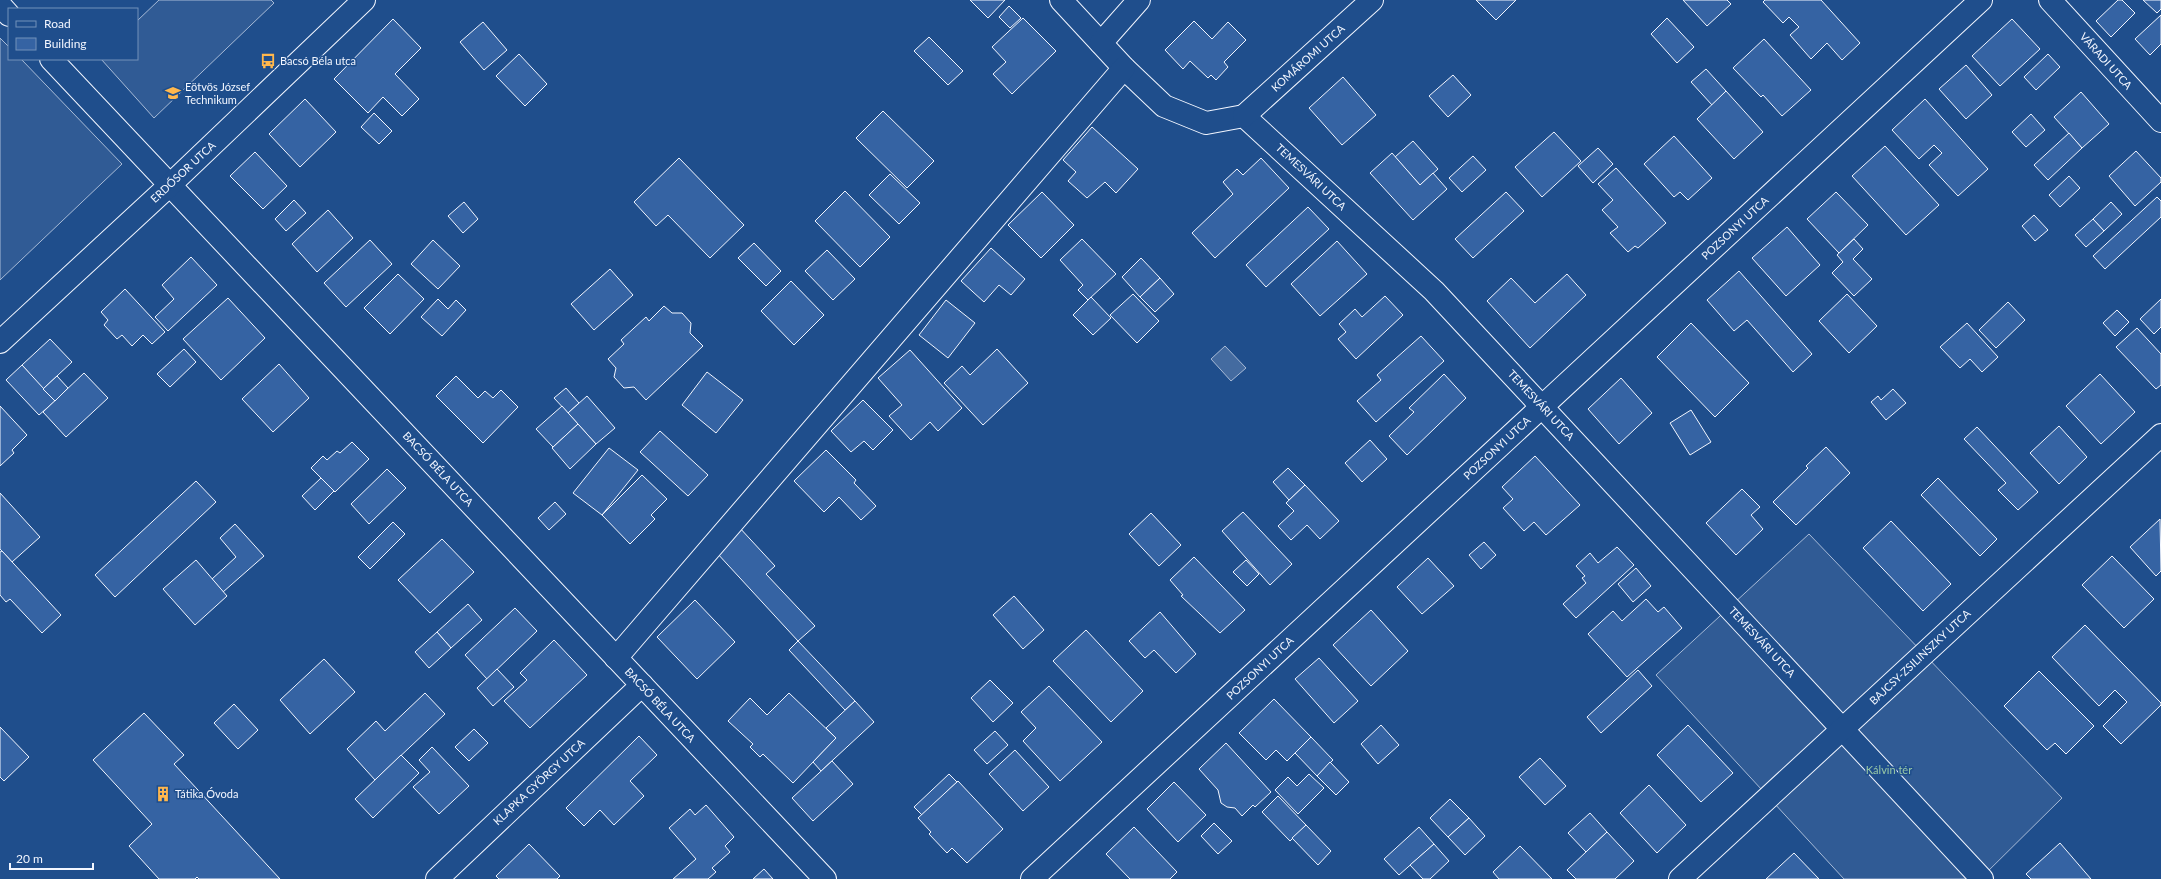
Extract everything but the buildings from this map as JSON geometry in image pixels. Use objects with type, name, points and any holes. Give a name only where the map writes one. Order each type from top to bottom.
[{"type":"street","name":"ERDŐSOR UTCA","points":[[0,342],[171,184],[364,0]]},
{"type":"street","points":[[1061,0],[1124,68],[1164,106],[1206,123],[1244,116]]},
{"type":"street","points":[[1102,43],[1139,0]]},
{"type":"street","name":"KOMÁROMI UTCA","points":[[1244,116],[1372,0]]},
{"type":"street","name":"POZSONYI UTCA","points":[[1032,879],[1981,0]]},
{"type":"street","name":"VÁRADI UTCA","points":[[2050,0],[2161,121]]},
{"type":"street","points":[[0,6],[8,14]]},
{"type":"street","name":"BACSÓ BÉLA UTCA","points":[[52,60],[171,184],[642,686],[826,879]]},
{"type":"street","points":[[616,658],[1124,68]]},
{"type":"street","name":"TEMESVÁRI UTCA","points":[[1244,116],[1434,291],[1982,879]]},
{"type":"street","name":"BAJCSY-ZSILINSZKY UTCA","points":[[1680,879],[2161,434]]},
{"type":"street","name":"KLAPKA GYÖRGY UTCA","points":[[437,879],[642,686]]},
{"type":"shaded area","points":[[159,0],[271,0],[274,3],[154,118],[102,60],[138,60],[138,20]]},
{"type":"shaded area","points":[[0,38],[8,46],[8,60],[22,60],[122,164],[0,280]]},
{"type":"shaded area","points":[[1225,346],[1246,368],[1231,381],[1211,359]]},
{"type":"shaded area","name":"Kálvin tér","points":[[1809,534],[2062,798],[1980,879],[1844,879],[1656,675]]},
{"type":"place","name":"Bacsó Béla utca","points":[[268,61]]},
{"type":"place","name":"Eötvös József Technikum","points":[[173,93]]},
{"type":"place","name":"Tátika Óvoda","points":[[163,794]]}]
